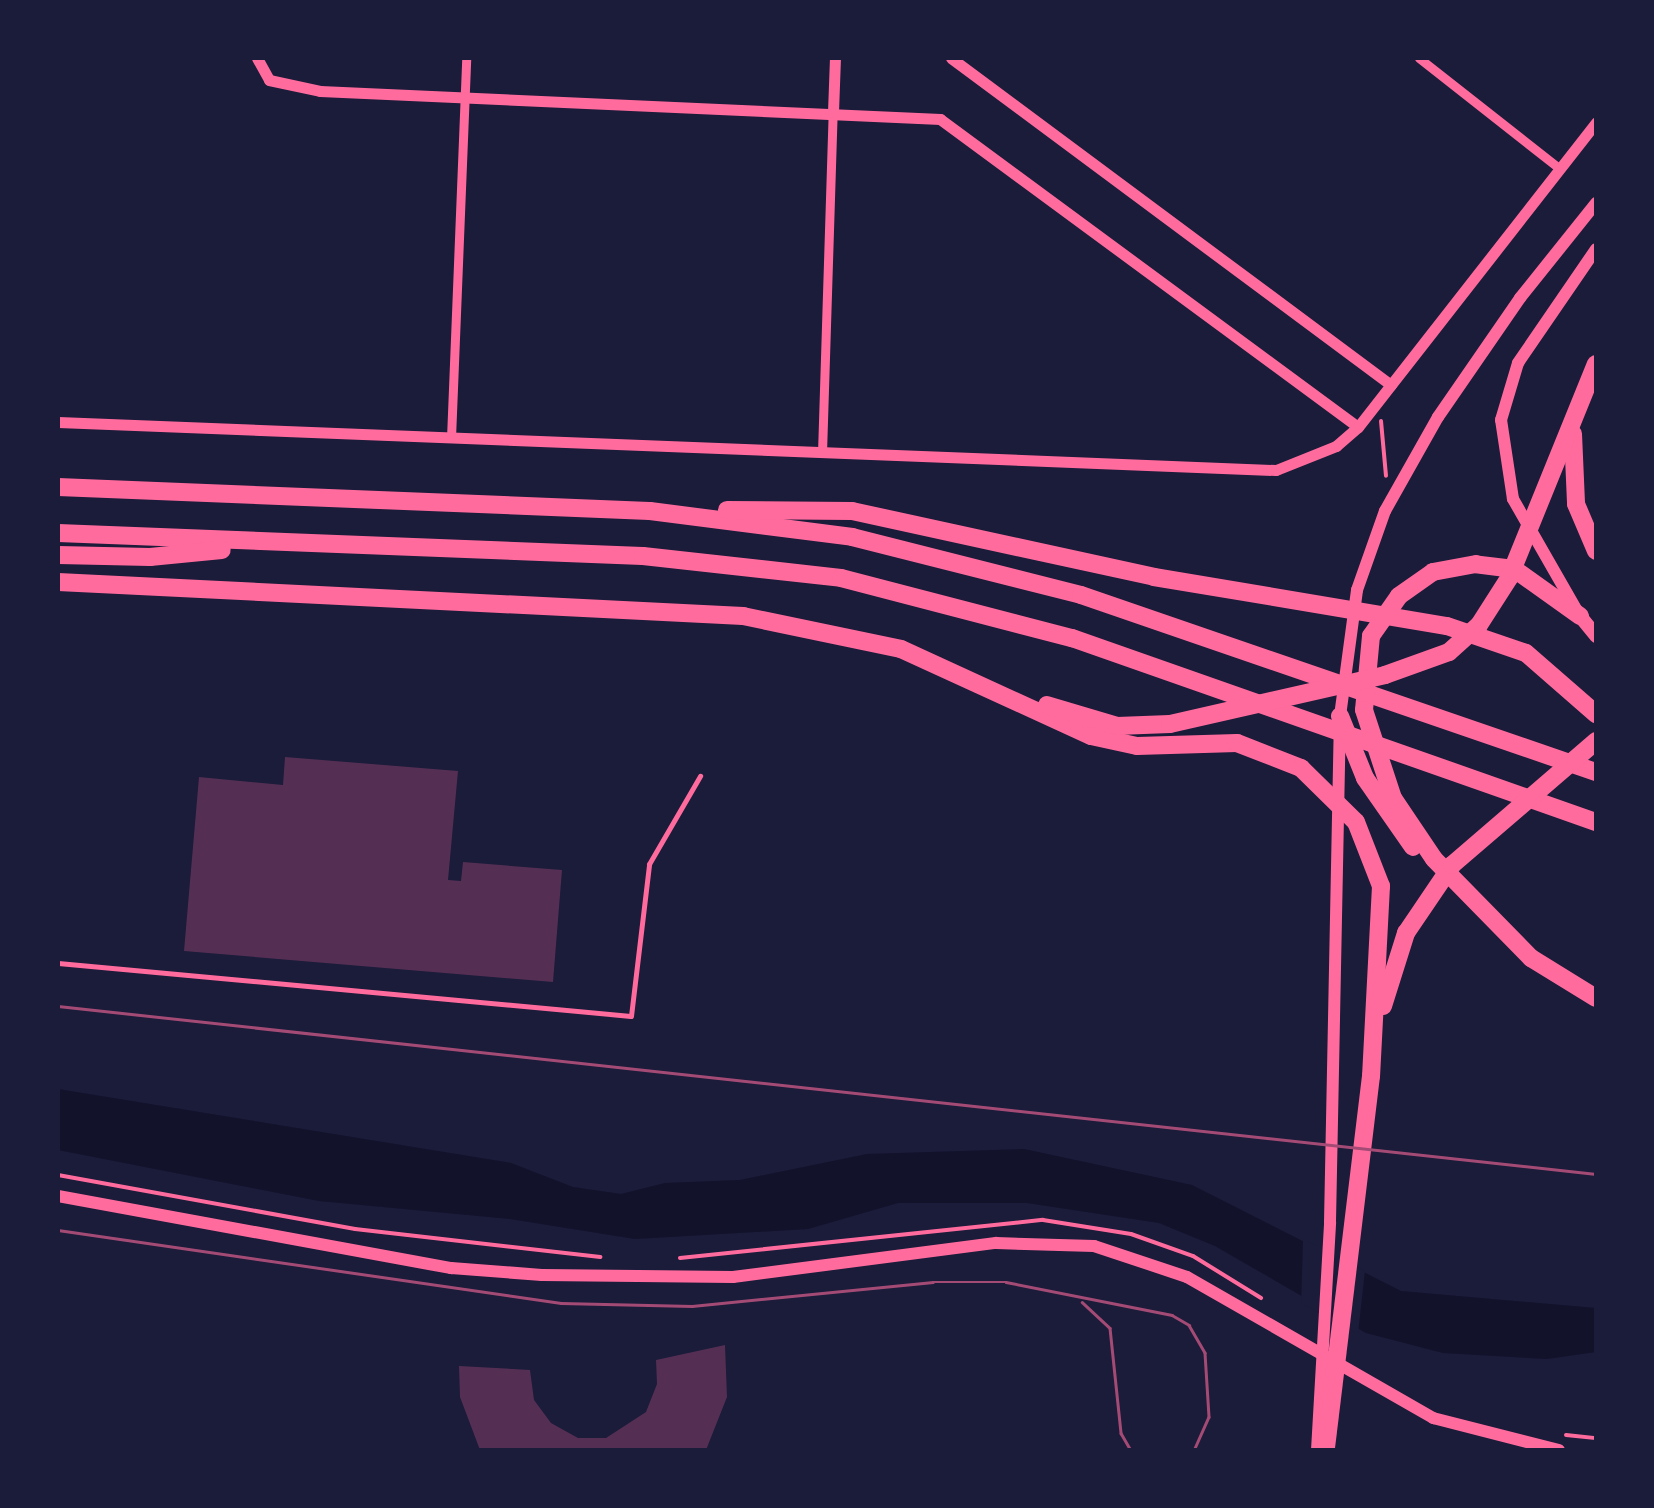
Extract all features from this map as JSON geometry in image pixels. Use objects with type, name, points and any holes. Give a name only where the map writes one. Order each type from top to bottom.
[{"type":"highway","points":[[58,582],[686,609],[863,638],[1091,722],[1142,726],[1196,720],[1417,666],[1450,652],[1495,604],[1596,364]]},
{"type":"highway","points":[[1579,401],[1572,474],[1596,551]]},
{"type":"highway","points":[[58,484],[650,512],[852,511],[1154,577],[1447,626],[1526,652],[1593,709]]},
{"type":"highway","points":[[650,512],[760,522],[940,555],[1118,607],[1596,772]]},
{"type":"highway","points":[[58,533],[534,552],[757,568],[930,597],[1072,638],[1596,822]]},
{"type":"highway","points":[[58,555],[150,557],[273,544]]},
{"type":"highway","points":[[1464,894],[1393,798],[1367,727],[1371,636],[1398,596],[1433,572],[1494,565],[1531,577],[1580,616]]},
{"type":"highway","points":[[953,670],[1074,730],[1114,742],[1157,747],[1213,741],[1262,749],[1301,768],[1340,804],[1364,835],[1381,886],[1370,1076],[1326,1450]]},
{"type":"highway","points":[[1340,716],[1364,778],[1396,828],[1531,958],[1596,998]]},
{"type":"highway","points":[[1370,1076],[1392,969],[1430,893],[1452,866],[1596,741]]},
{"type":"main road","points":[[1317,1450],[1330,1204],[1340,716],[1357,590],[1385,511],[1438,417],[1520,298],[1596,203]]},
{"type":"main road","points":[[1596,250],[1518,363],[1500,420],[1513,499],[1580,616],[1596,636]]},
{"type":"main road","points":[[58,1196],[451,1268],[542,1275],[733,1277],[996,1243],[1094,1246],[1187,1277],[1434,1418],[1560,1450]]},
{"type":"street","points":[[256,58],[269,80],[286,87],[940,119],[1358,427]]},
{"type":"street","points":[[451,438],[466,58]]},
{"type":"street","points":[[822,453],[835,58]]},
{"type":"street","points":[[951,58],[1391,385]]},
{"type":"street","points":[[1419,58],[1559,168]]},
{"type":"street","points":[[58,422],[1276,470],[1336,446],[1358,427],[1596,122]]},
{"type":"lane","points":[[58,963],[631,1016],[648,864],[700,776]]},
{"type":"path","points":[[1374,407],[1383,426],[1386,476]]},
{"type":"path","points":[[58,1175],[355,1228],[614,1257]]},
{"type":"path","points":[[663,1258],[739,1256],[1043,1220],[1131,1234],[1193,1256],[1276,1308]]},
{"type":"shaded area","points":[[58,1089],[511,1163],[573,1187],[621,1194],[665,1183],[740,1180],[867,1154],[1024,1149],[1192,1185],[1401,1291],[1596,1308],[1596,1352],[1547,1359],[1443,1353],[1366,1333],[1215,1246],[1159,1223],[1027,1203],[898,1203],[808,1229],[635,1239],[510,1219],[319,1201],[58,1150]]},
{"type":"pier","points":[[1303,1239],[1365,1271],[1358,1334],[1301,1303]]},
{"type":"building","points":[[285,757],[458,771],[448,880],[461,881],[463,862],[562,870],[553,982],[184,951],[199,777],[283,785]]},
{"type":"building","points":[[725,1345],[727,1397],[706,1450],[480,1450],[460,1397],[459,1366],[530,1370],[534,1400],[551,1423],[578,1438],[606,1438],[646,1412],[657,1384],[656,1360]]},
{"type":"tram line","points":[[58,1006],[1596,1174]]},
{"type":"tram line","points":[[58,1230],[561,1303],[692,1306],[933,1282],[1006,1282],[1172,1315],[1189,1325],[1205,1353],[1209,1417],[1194,1450]]},
{"type":"tram line","points":[[1082,1302],[1110,1328],[1121,1433],[1131,1450]]}]
